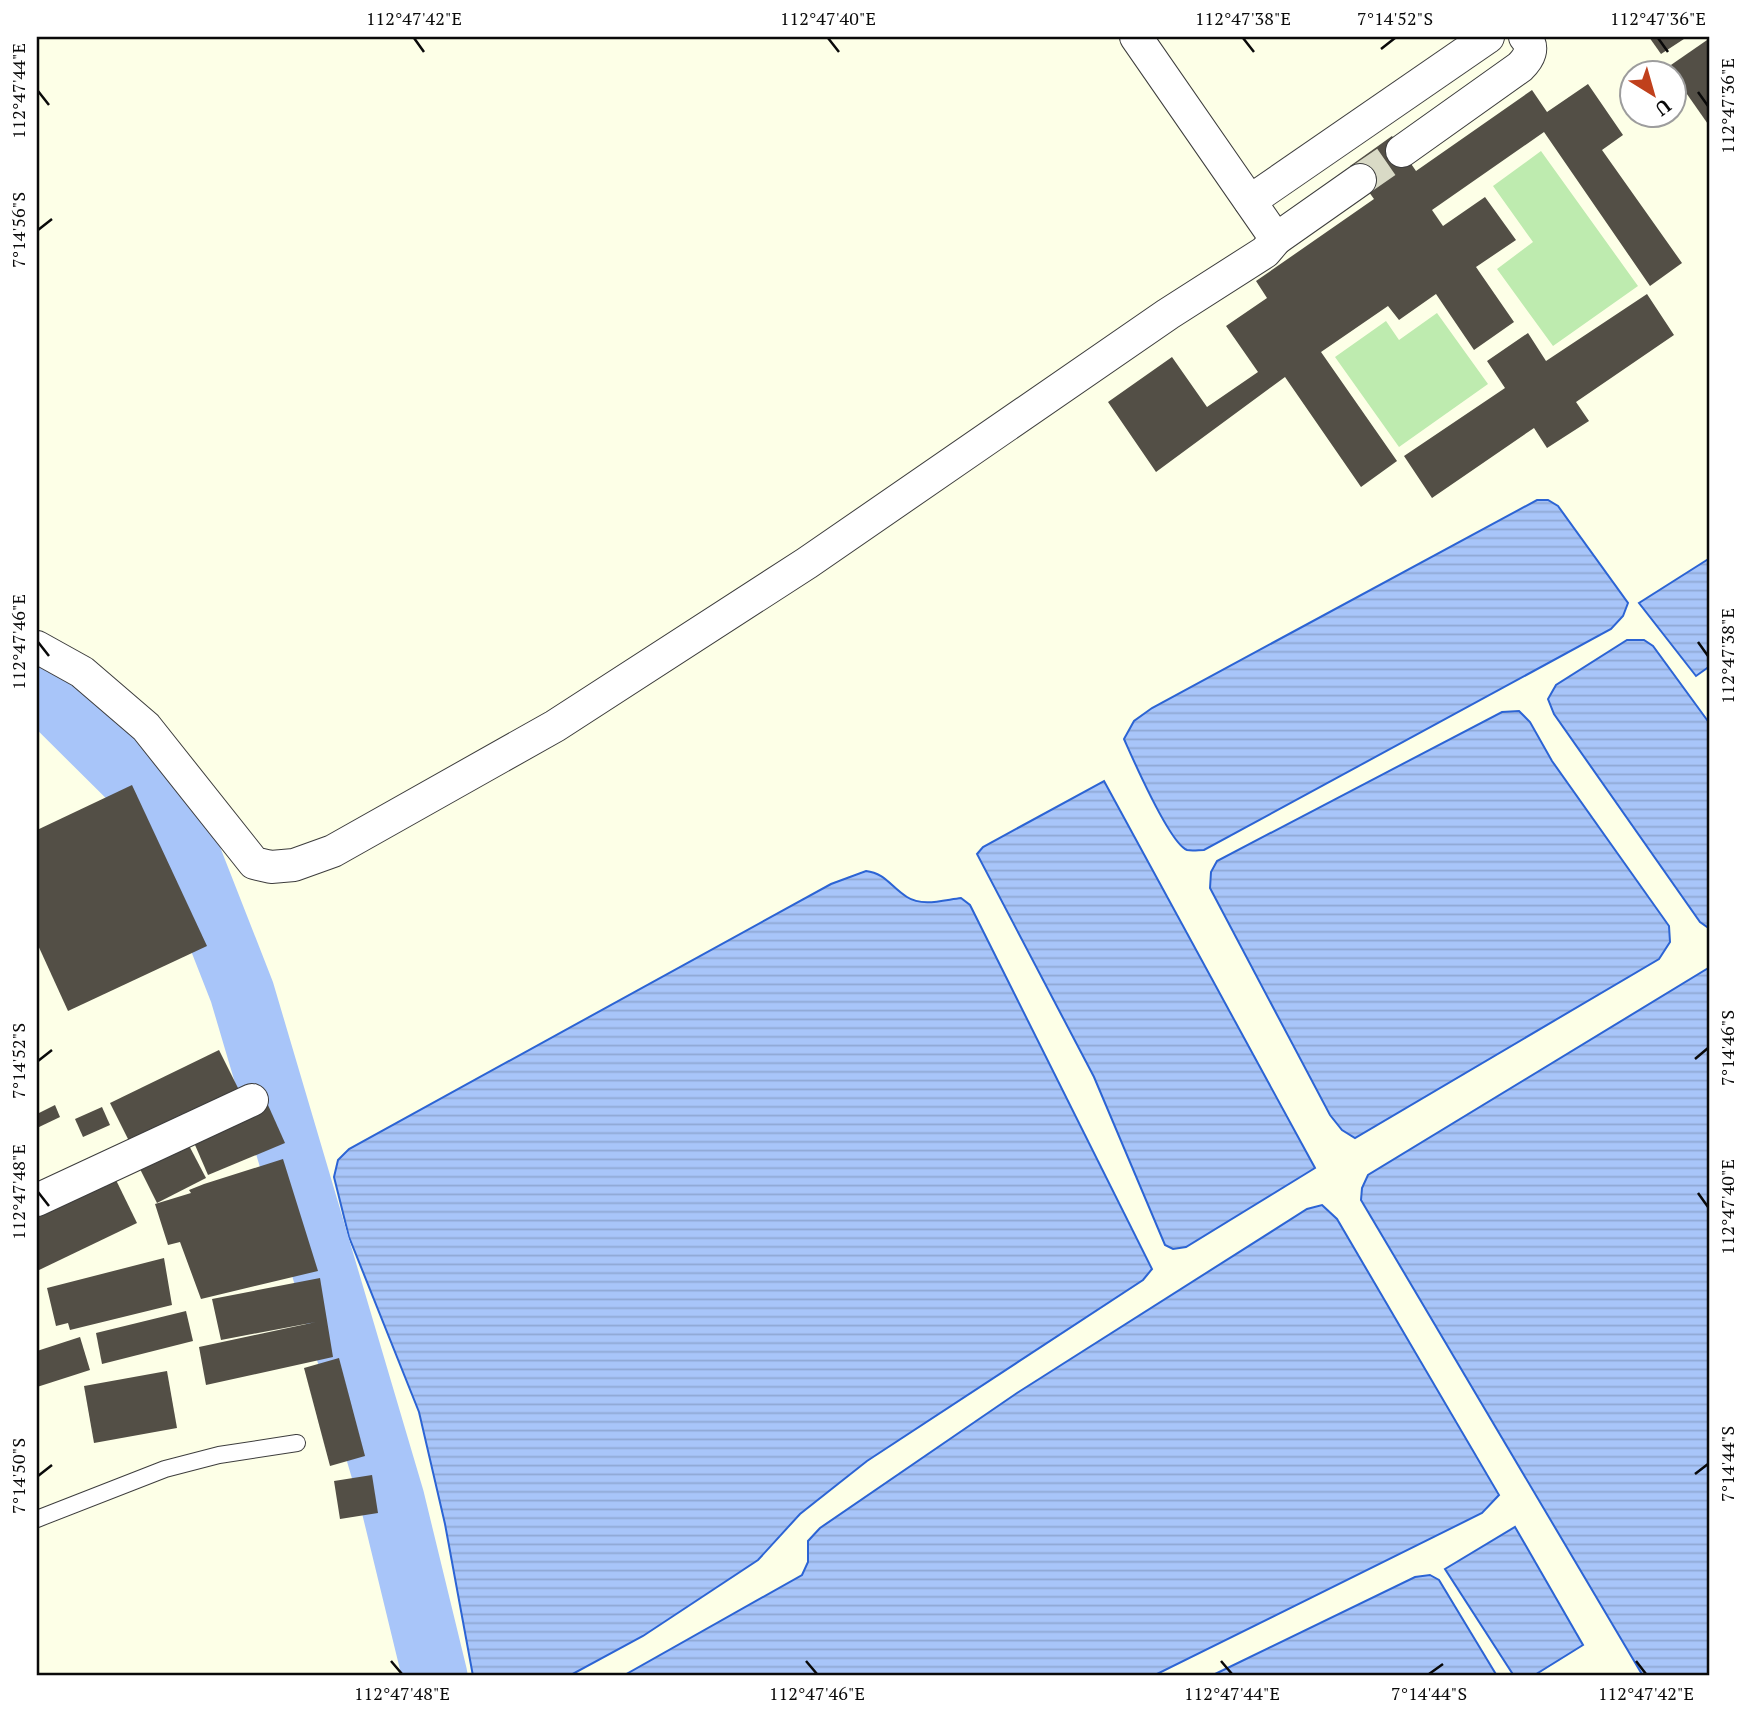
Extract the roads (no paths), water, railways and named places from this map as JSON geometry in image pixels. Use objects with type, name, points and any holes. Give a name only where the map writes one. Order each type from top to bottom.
[{"type":"street","points":[[1136,37],[1276,239]]},
{"type":"street","points":[[1250,201],[1488,37]]},
{"type":"street","points":[[1402,151],[1530,58],[1531,50],[1525,37]]},
{"type":"street","points":[[37,647],[82,672],[146,727],[254,863],[271,867],[294,865],[333,851],[555,726],[807,563],[1168,314],[1246,267],[1265,253],[1276,239],[1360,180]]},
{"type":"street","points":[[37,1200],[252,1100]]},
{"type":"lane","points":[[37,1519],[165,1469],[219,1455],[297,1443]]},
{"type":"water","points":[[1537,500],[1548,500],[1558,506],[1628,603],[1623,616],[1611,629],[1204,850],[1187,850],[1179,844],[1152,799],[1124,739],[1134,721],[1152,708]]},
{"type":"water","points":[[1710,558],[1710,666],[1696,676],[1639,603]]},
{"type":"water","points":[[1627,640],[1644,640],[1653,646],[1710,724],[1710,929],[1700,922],[1554,714],[1548,699],[1556,685]]},
{"type":"water","points":[[1519,711],[1530,722],[1552,761],[1669,926],[1670,942],[1659,959],[1355,1138],[1342,1130],[1330,1115],[1210,888],[1211,872],[1217,861],[1502,712]]},
{"type":"water","points":[[1104,781],[1315,1168],[1186,1247],[1173,1249],[1165,1245],[1094,1077],[977,854],[983,847]]},
{"type":"water","points":[[866,871],[883,877],[901,893],[919,902],[961,898],[970,905],[1152,1269],[1143,1280],[867,1461],[800,1514],[758,1560],[643,1636],[569,1676],[473,1676],[445,1524],[419,1412],[349,1237],[334,1177],[338,1160],[349,1149],[831,884]]},
{"type":"water","points":[[1710,967],[1710,1676],[1643,1676],[1361,1200],[1362,1188],[1368,1175]]},
{"type":"water","points":[[1322,1205],[1337,1219],[1499,1495],[1482,1513],[1153,1676],[623,1676],[802,1575],[808,1562],[808,1541],[820,1528],[1017,1393],[1307,1209]]},
{"type":"water","points":[[1515,1527],[1583,1645],[1533,1676],[1514,1676],[1445,1569]]},
{"type":"water","points":[[1430,1575],[1439,1580],[1497,1676],[1211,1676],[1415,1577]]},
{"type":"waterway","points":[[37,684],[175,821],[242,992],[392,1499],[435,1676]]},
{"type":"tunnel","points":[[1360,180],[1402,151]]}]
